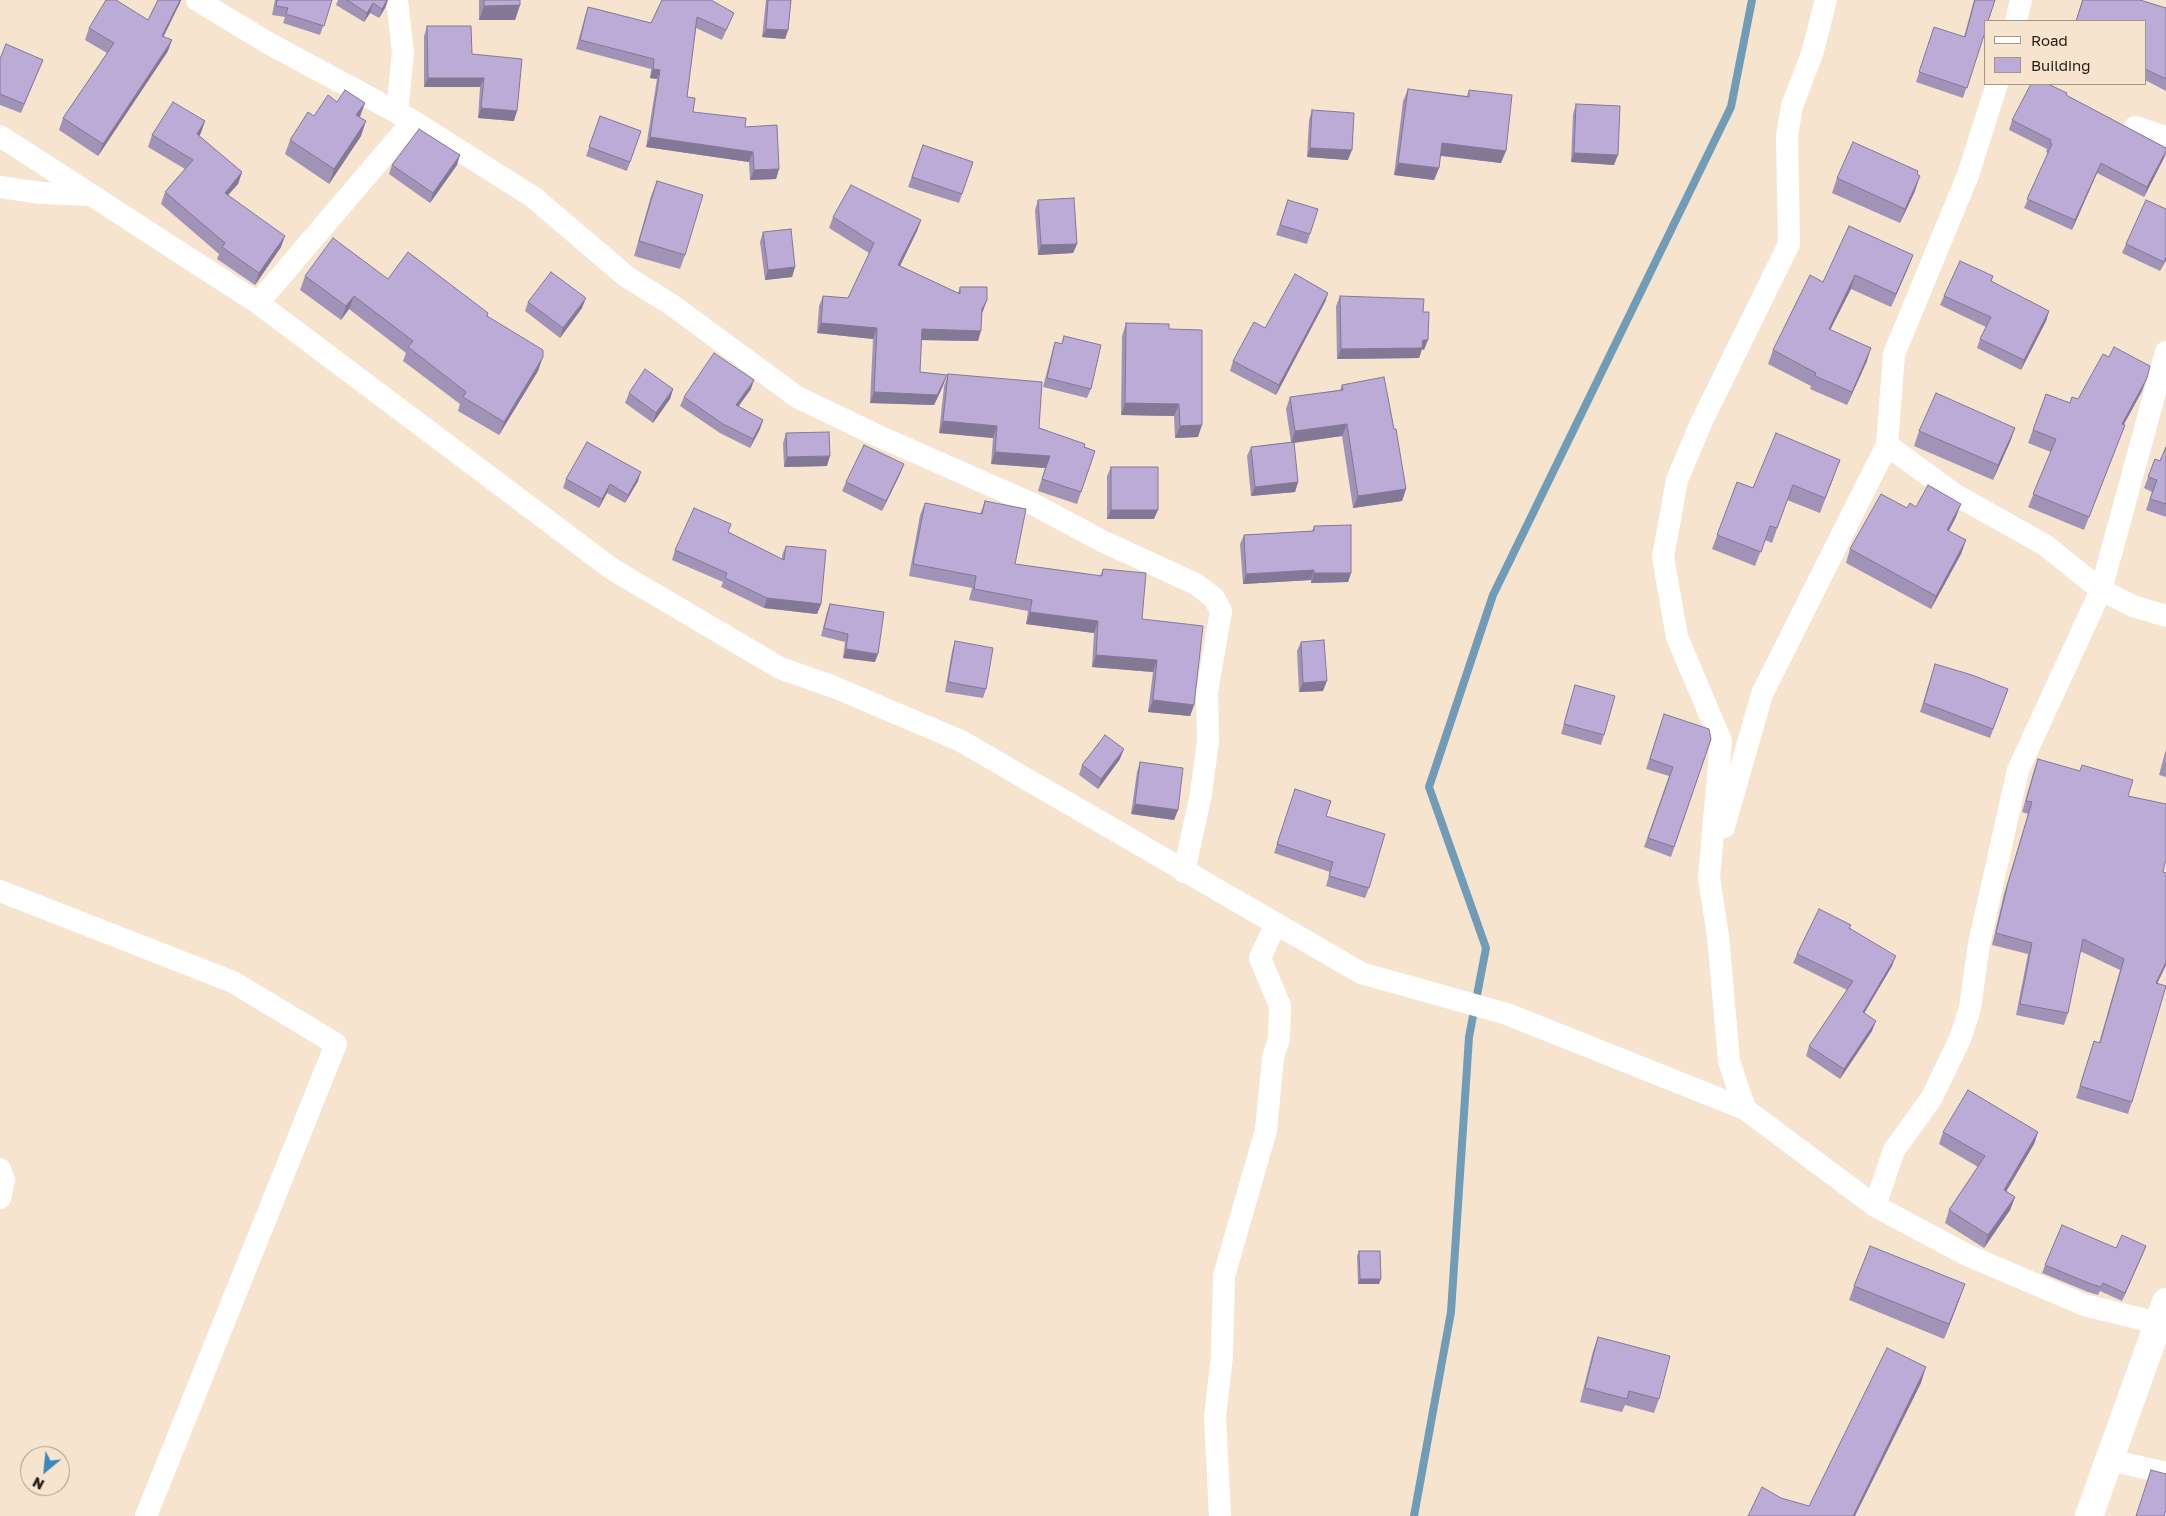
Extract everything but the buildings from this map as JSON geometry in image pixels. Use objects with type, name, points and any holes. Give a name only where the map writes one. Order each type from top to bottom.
[{"type":"main road","points":[[2089,1516],[2162,1312]]},
{"type":"street","points":[[197,0],[270,44],[405,116],[532,197],[627,277],[672,305],[797,397],[876,435],[1033,504],[1102,541],[1196,584],[1214,598],[1221,611],[1207,692],[1208,741],[1200,794],[1184,872]]},
{"type":"street","points":[[258,303],[405,116],[403,52],[397,0]]},
{"type":"street","points":[[1745,1109],[1729,1061],[1718,936],[1709,878],[1721,741],[1677,637],[1663,557],[1677,480],[1701,423],[1789,244],[1787,135],[1792,106],[1812,54],[1826,0]]},
{"type":"street","points":[[2016,20],[2021,0]]},
{"type":"street","points":[[1709,878],[1762,694],[1887,445],[1894,354],[1968,175],[1997,85]]},
{"type":"street","points":[[2135,127],[2166,137]]},
{"type":"street","points":[[0,136],[258,303],[612,569],[780,668],[834,687],[962,741],[1184,872],[1361,973],[1507,1014],[1745,1109],[1875,1206],[1967,1255],[2084,1305],[2162,1312]]},
{"type":"street","points":[[0,187],[41,193],[93,195]]},
{"type":"street","points":[[1875,1206],[1894,1150],[1930,1099],[1960,1038],[1970,1008],[1979,944],[2018,770],[2101,590],[2166,352]]},
{"type":"street","points":[[1887,445],[1954,494],[2045,546],[2101,590],[2133,606],[2166,616]]},
{"type":"street","points":[[0,891],[233,982],[336,1044],[146,1516]]},
{"type":"street","points":[[1220,1516],[1215,1417],[1222,1356],[1224,1276],[1266,1130],[1273,1058],[1279,1038],[1280,1006],[1260,958],[1275,924]]},
{"type":"street","points":[[0,1169],[4,1180],[0,1198]]},
{"type":"street","points":[[2110,1460],[2166,1473]]},
{"type":"waterway","points":[[1414,1516],[1451,1312],[1469,1037],[1486,948],[1429,787],[1493,595],[1731,107],[1752,0]]}]
